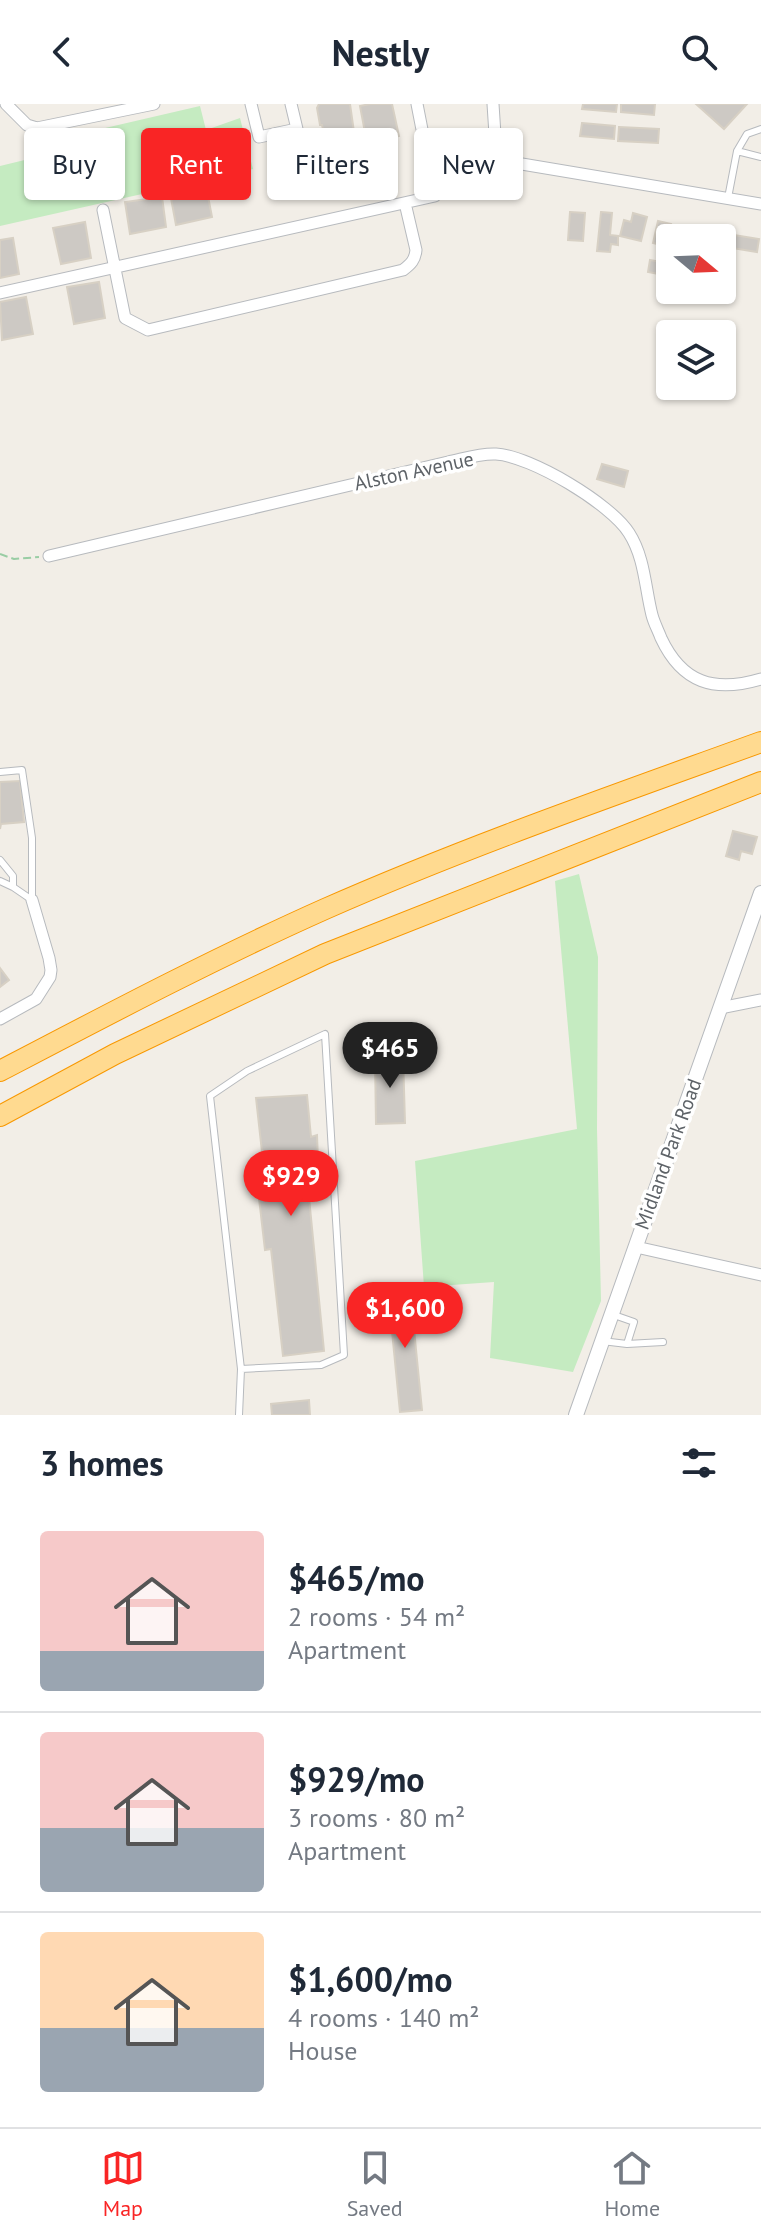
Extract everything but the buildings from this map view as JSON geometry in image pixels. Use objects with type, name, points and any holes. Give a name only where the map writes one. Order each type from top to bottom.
[{"type":"highway","points":[[0,1071],[116,1010],[325,910],[523,828],[761,742]]},
{"type":"highway","points":[[0,1116],[115,1054],[325,954],[760,782]]},
{"type":"street","points":[[6,104],[27,125],[37,128],[154,104]]},
{"type":"street","points":[[251,104],[259,137],[297,129],[291,104]]},
{"type":"street","points":[[0,293],[435,196],[417,104]]},
{"type":"street","points":[[493,104],[496,150],[510,162],[761,204]]},
{"type":"street","points":[[103,210],[125,318],[148,330],[403,270],[415,258],[416,250],[405,203]]},
{"type":"street","name":"Alston Avenue","points":[[49,556],[433,465],[496,454],[554,475],[613,513],[630,534],[642,562],[652,617],[675,662],[692,678],[721,685],[746,684],[761,679]]},
{"type":"street","name":"Midland Park Road","points":[[576,1415],[761,893]]},
{"type":"street","points":[[0,1019],[36,999],[50,977],[49,958],[32,900]]},
{"type":"street","points":[[720,1008],[761,1000]]},
{"type":"street","points":[[636,1247],[761,1275]]},
{"type":"lane","points":[[728,198],[737,151],[747,134],[761,129]]},
{"type":"lane","points":[[737,151],[761,157]]},
{"type":"lane","points":[[0,772],[22,770],[32,838],[32,900]]},
{"type":"lane","points":[[0,860],[13,876],[13,887]]},
{"type":"lane","points":[[0,881],[32,900]]},
{"type":"lane","points":[[239,1415],[241,1369],[210,1096],[247,1071],[325,1034],[344,1355],[321,1365],[241,1369]]},
{"type":"lane","points":[[612,1314],[634,1322],[627,1344]]},
{"type":"lane","points":[[602,1341],[627,1344],[663,1342]]},
{"type":"path","points":[[0,554],[14,559],[49,556]]},
{"type":"green space","points":[[200,106],[206,128],[141,128],[141,194],[125,198],[125,128],[105,128]]},
{"type":"green space","points":[[240,118],[243,128],[212,128]]},
{"type":"green space","points":[[24,160],[24,200],[115,200],[0,226],[0,166]]},
{"type":"green space","points":[[579,874],[598,957],[597,1129],[601,1301],[573,1372],[490,1358],[494,1282],[424,1287],[415,1161],[577,1129],[555,881]]}]
